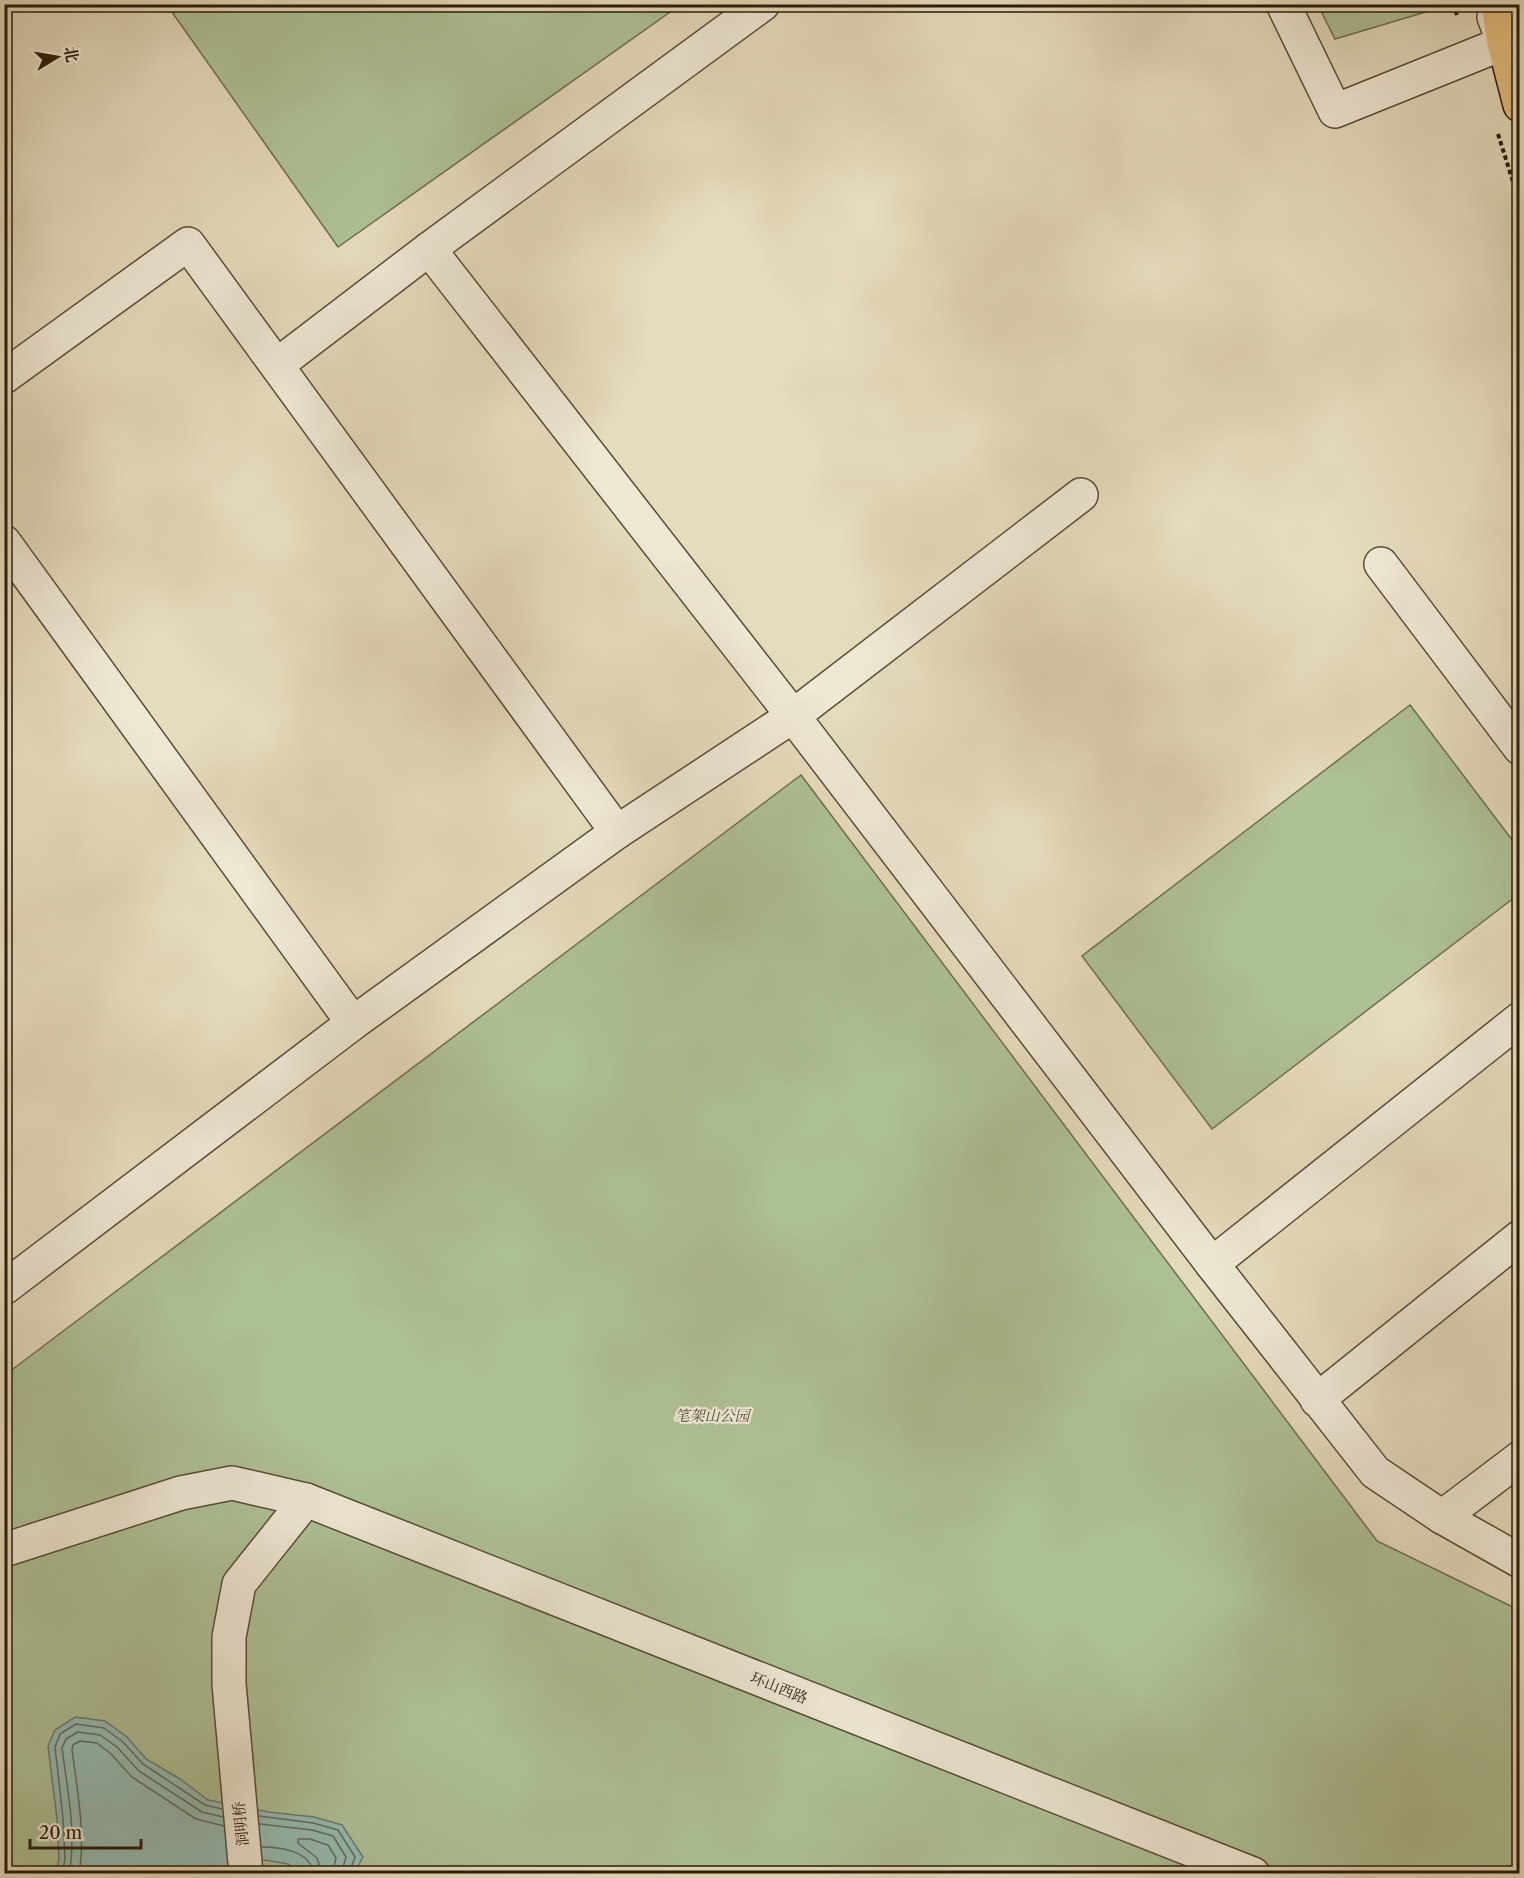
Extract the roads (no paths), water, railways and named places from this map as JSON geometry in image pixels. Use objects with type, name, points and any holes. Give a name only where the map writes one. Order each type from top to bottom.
[{"type":"main road","points":[[1498,4],[1504,43],[1520,105]]},
{"type":"lane","points":[[277,365],[429,249],[763,4]]},
{"type":"lane","points":[[1283,4],[1335,111],[1504,43],[1488,4]]},
{"type":"lane","points":[[4,377],[188,244],[617,832]]},
{"type":"lane","points":[[429,249],[793,716],[1212,1264],[1375,1472],[1442,1517],[1520,1561]]},
{"type":"lane","points":[[4,1288],[353,1023],[617,832],[793,716],[1082,495]]},
{"type":"lane","points":[[4,542],[353,1023]]},
{"type":"lane","points":[[1381,564],[1520,748]]},
{"type":"lane","points":[[1212,1264],[1520,1019]]},
{"type":"lane","points":[[1317,1400],[1520,1237]]},
{"type":"lane","points":[[1442,1517],[1520,1458]]},
{"type":"lane","name":"环山西路","points":[[4,1550],[181,1493],[232,1483],[306,1500],[1253,1874]]},
{"type":"lane","name":"洞明桥","points":[[246,1874],[229,1684],[229,1637],[239,1584],[306,1500]]},
{"type":"water","points":[[75,1717],[105,1721],[127,1737],[146,1759],[180,1779],[208,1800],[269,1812],[314,1817],[342,1825],[363,1857],[354,1873],[303,1873],[288,1864],[264,1860],[227,1873],[56,1873],[59,1859],[57,1818],[48,1746],[55,1730]]},
{"type":"park label","name":"笔架山公园","points":[[712,1416]]}]
